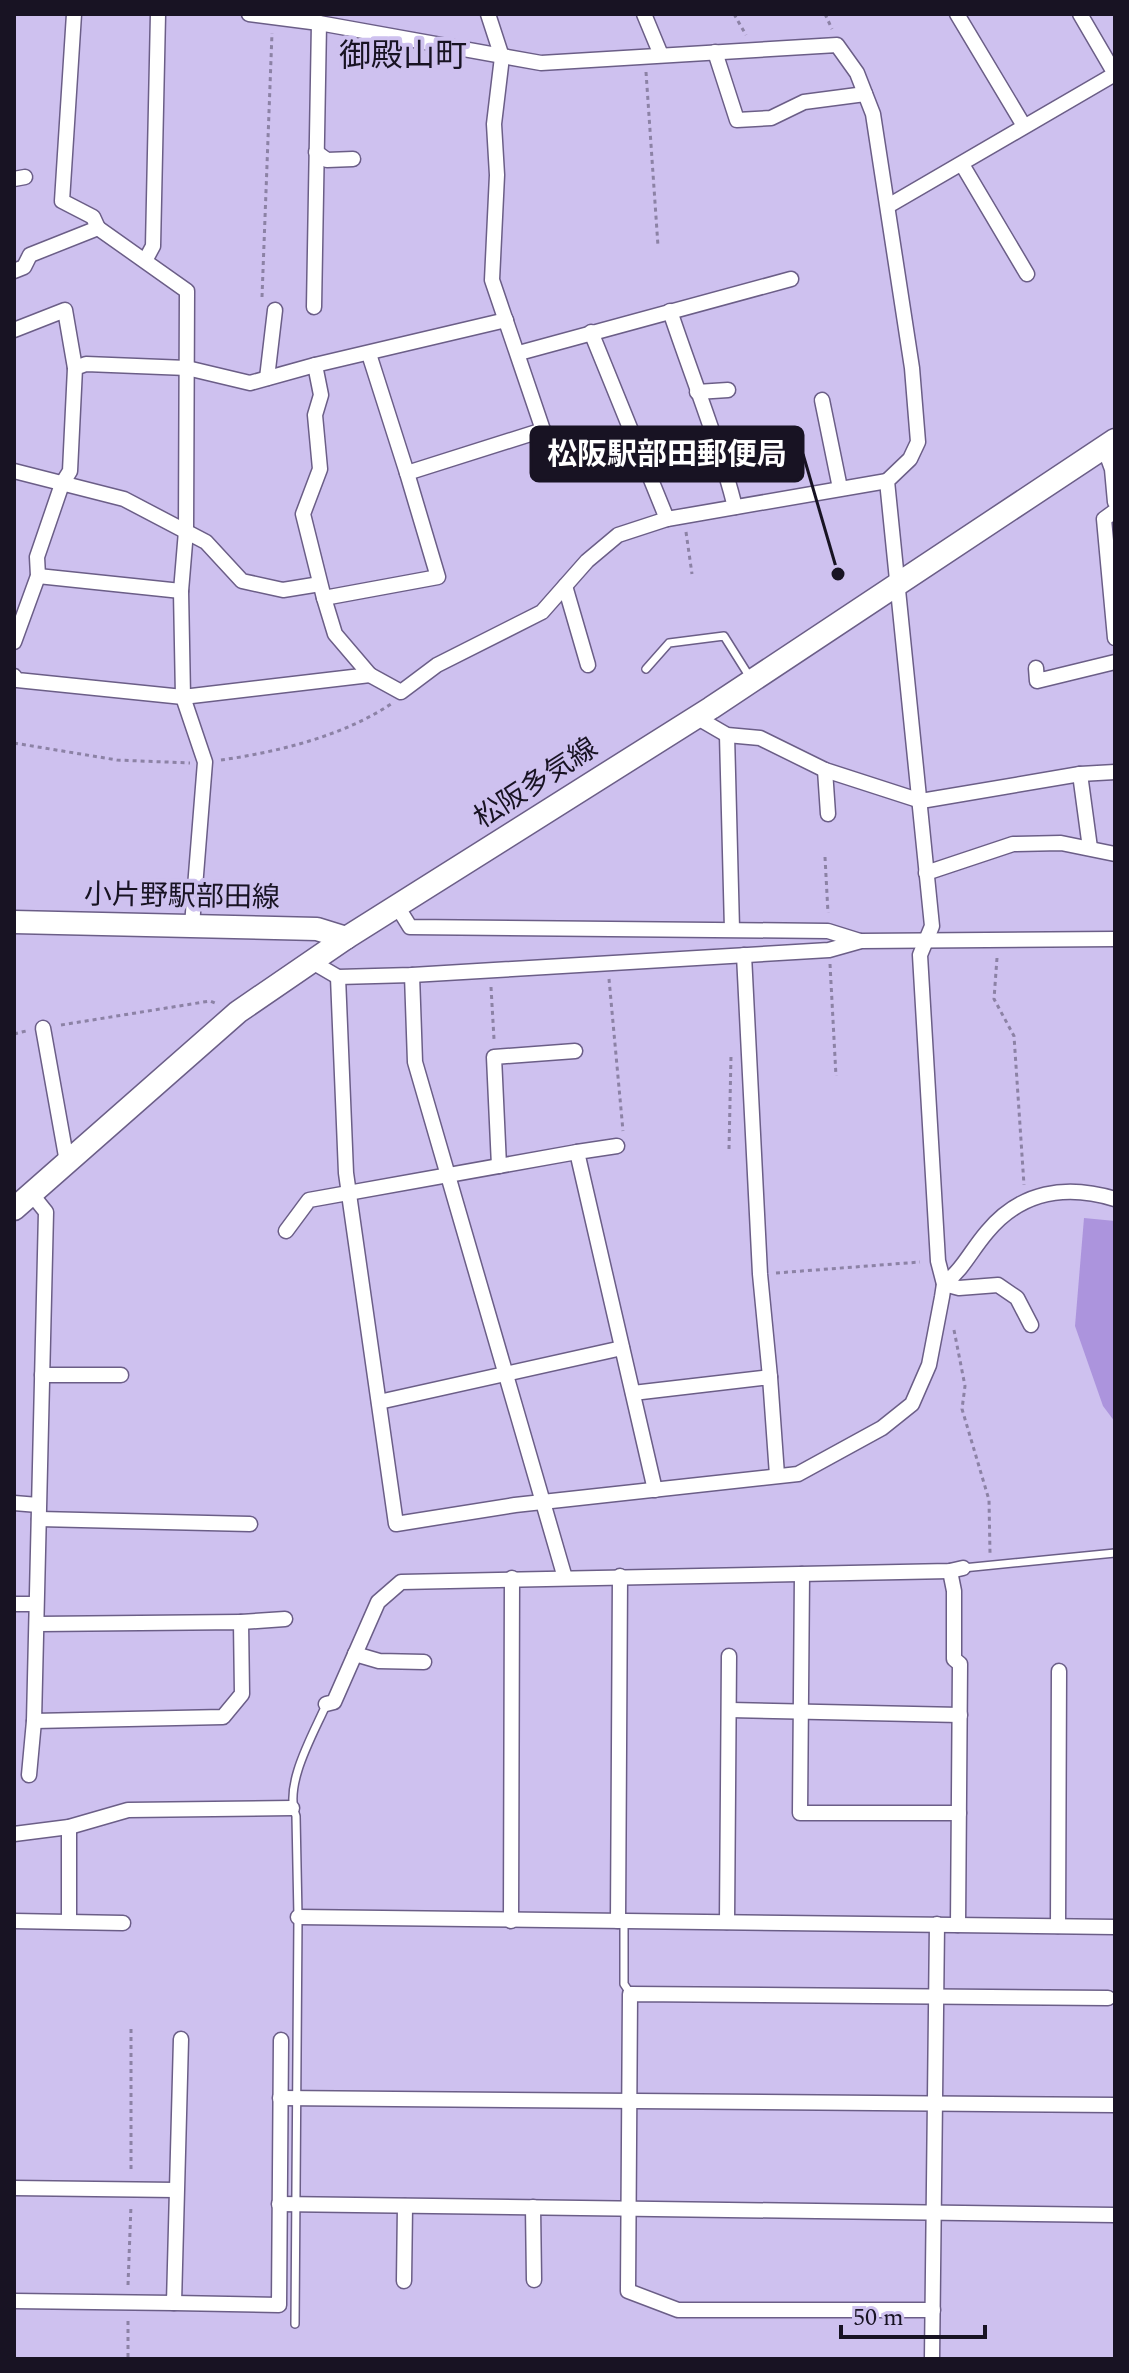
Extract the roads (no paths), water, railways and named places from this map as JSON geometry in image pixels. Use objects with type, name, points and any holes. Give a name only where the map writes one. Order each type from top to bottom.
[{"type":"main road","name":"松阪多気線","points":[[14,1209],[238,1012],[314,963],[346,938],[752,681],[1109,444]]},
{"type":"main road","name":"小片野駅部田線","points":[[14,922],[317,929],[346,938]]},
{"type":"street","points":[[74,14],[62,201],[93,217],[98,228],[146,259],[187,291],[186,531],[181,591],[183,697],[205,762],[192,925]]},
{"type":"street","points":[[146,259],[153,246],[158,14]]},
{"type":"street","points":[[249,14],[319,23],[541,63],[837,45],[857,73],[873,114],[912,368],[918,442],[910,459],[887,481],[667,519],[618,535],[587,561],[542,612],[437,665],[401,692],[370,675],[335,634],[322,591],[303,514],[320,469],[315,415],[321,395],[315,365]]},
{"type":"street","points":[[488,14],[502,57],[494,124],[497,175],[492,280],[543,430],[568,461],[632,434]]},
{"type":"street","points":[[644,14],[661,55]]},
{"type":"street","points":[[957,14],[1024,126]]},
{"type":"street","points":[[888,206],[963,166],[1024,126],[1115,74],[1080,14]]},
{"type":"street","points":[[314,307],[319,23]]},
{"type":"street","points":[[715,52],[737,120],[771,118],[804,102],[865,94]]},
{"type":"street","points":[[316,152],[327,160],[353,159]]},
{"type":"street","points":[[963,166],[1027,274]]},
{"type":"street","points":[[14,271],[24,267],[30,255],[98,228]]},
{"type":"street","points":[[519,353],[791,279]]},
{"type":"street","points":[[14,330],[65,310],[75,368],[70,471],[62,484],[37,557],[38,576],[14,642]]},
{"type":"street","points":[[267,378],[275,310]]},
{"type":"street","points":[[670,311],[697,392],[719,442],[735,507]]},
{"type":"street","points":[[75,368],[86,364],[187,368],[250,383],[506,320]]},
{"type":"street","points":[[591,332],[667,519]]},
{"type":"street","points":[[14,471],[124,499],[206,542],[242,581],[283,590],[322,591],[438,577],[369,354]]},
{"type":"street","points":[[697,392],[728,390]]},
{"type":"street","points":[[822,400],[840,488]]},
{"type":"street","points":[[407,473],[543,430]]},
{"type":"street","points":[[1109,444],[1115,502]]},
{"type":"street","points":[[338,977],[348,1192],[396,1524],[798,1474],[882,1428],[912,1404],[929,1365],[943,1291],[938,1261],[920,955],[932,926],[887,481]]},
{"type":"street","points":[[1115,511],[1104,519],[1115,638]]},
{"type":"street","points":[[38,576],[181,591]]},
{"type":"street","points":[[565,586],[588,665]]},
{"type":"street","points":[[1036,668],[1037,681],[1115,662]]},
{"type":"street","points":[[14,676],[17,680],[183,697],[370,675]]},
{"type":"street","points":[[696,717],[727,735],[760,738],[825,770],[921,801],[1080,774],[1115,772]]},
{"type":"street","points":[[727,735],[732,929]]},
{"type":"street","points":[[825,770],[828,814]]},
{"type":"street","points":[[1080,774],[1090,848]]},
{"type":"street","points":[[926,873],[1013,844],[1061,843],[1115,854]]},
{"type":"street","points":[[397,906],[410,927],[828,931],[861,941]]},
{"type":"street","points":[[703,928],[703,958]]},
{"type":"street","points":[[314,963],[338,977],[412,975],[829,950],[861,941],[1115,939]]},
{"type":"street","points":[[744,955],[760,1274],[777,1475]]},
{"type":"street","points":[[412,975],[415,1062],[565,1578]]},
{"type":"street","points":[[43,1028],[67,1162]]},
{"type":"street","points":[[499,1166],[494,1057],[575,1051]]},
{"type":"street","points":[[286,1231],[309,1200],[620,1145]]},
{"type":"street","points":[[577,1152],[655,1490]]},
{"type":"street","points":[[943,1291],[963,1269],[988,1230],[1026,1200],[1057,1191],[1115,1199]]},
{"type":"street","points":[[29,1775],[39,1624],[36,1604],[46,1212],[30,1192]]},
{"type":"street","points":[[943,1291],[998,1285],[1017,1298],[1031,1325]]},
{"type":"street","points":[[379,1402],[622,1348]]},
{"type":"street","points":[[42,1375],[121,1375]]},
{"type":"street","points":[[633,1393],[770,1377]]},
{"type":"street","points":[[14,1503],[38,1512],[250,1524]]},
{"type":"street","points":[[326,1704],[334,1702],[378,1602],[401,1582],[957,1570],[954,1659],[960,1664],[958,1925]]},
{"type":"street","points":[[802,1574],[800,1813],[959,1813]]},
{"type":"street","points":[[620,1576],[621,1921]]},
{"type":"street","points":[[511,1921],[512,1578]]},
{"type":"street","points":[[14,1604],[36,1604]]},
{"type":"street","points":[[39,1624],[285,1619]]},
{"type":"street","points":[[34,1721],[223,1717],[242,1694],[241,1622]]},
{"type":"street","points":[[355,1654],[379,1661],[424,1662]]},
{"type":"street","points":[[727,1922],[729,1656]]},
{"type":"street","points":[[1058,1926],[1059,1671]]},
{"type":"street","points":[[730,1710],[960,1715]]},
{"type":"street","points":[[14,1834],[69,1827],[128,1810],[292,1808]]},
{"type":"street","points":[[69,1827],[69,1921]]},
{"type":"street","points":[[298,1917],[1115,1927]]},
{"type":"street","points":[[14,1921],[123,1923]]},
{"type":"street","points":[[932,2359],[937,1924]]},
{"type":"street","points":[[933,2310],[678,2310],[628,2291],[630,1994],[1108,1998]]},
{"type":"street","points":[[174,2303],[181,2039]]},
{"type":"street","points":[[14,2301],[279,2305],[281,2040]]},
{"type":"street","points":[[280,2098],[1115,2105]]},
{"type":"street","points":[[14,2188],[176,2190]]},
{"type":"street","points":[[279,2204],[1115,2215]]},
{"type":"street","points":[[404,2281],[405,2206]]},
{"type":"street","points":[[533,2207],[534,2280]]},
{"type":"lane","points":[[646,669],[669,643],[724,636],[752,681]]},
{"type":"lane","points":[[957,1570],[1115,1553]]},
{"type":"lane","points":[[295,2324],[298,1917],[296,1816],[292,1808],[298,1769],[326,1704]]},
{"type":"lane","points":[[621,1921],[624,1984],[630,1994]]},
{"type":"place","name":"松阪駅部田郵便局","points":[[838,574]]},
{"type":"district","name":"御殿山町","points":[[403,55]]}]
